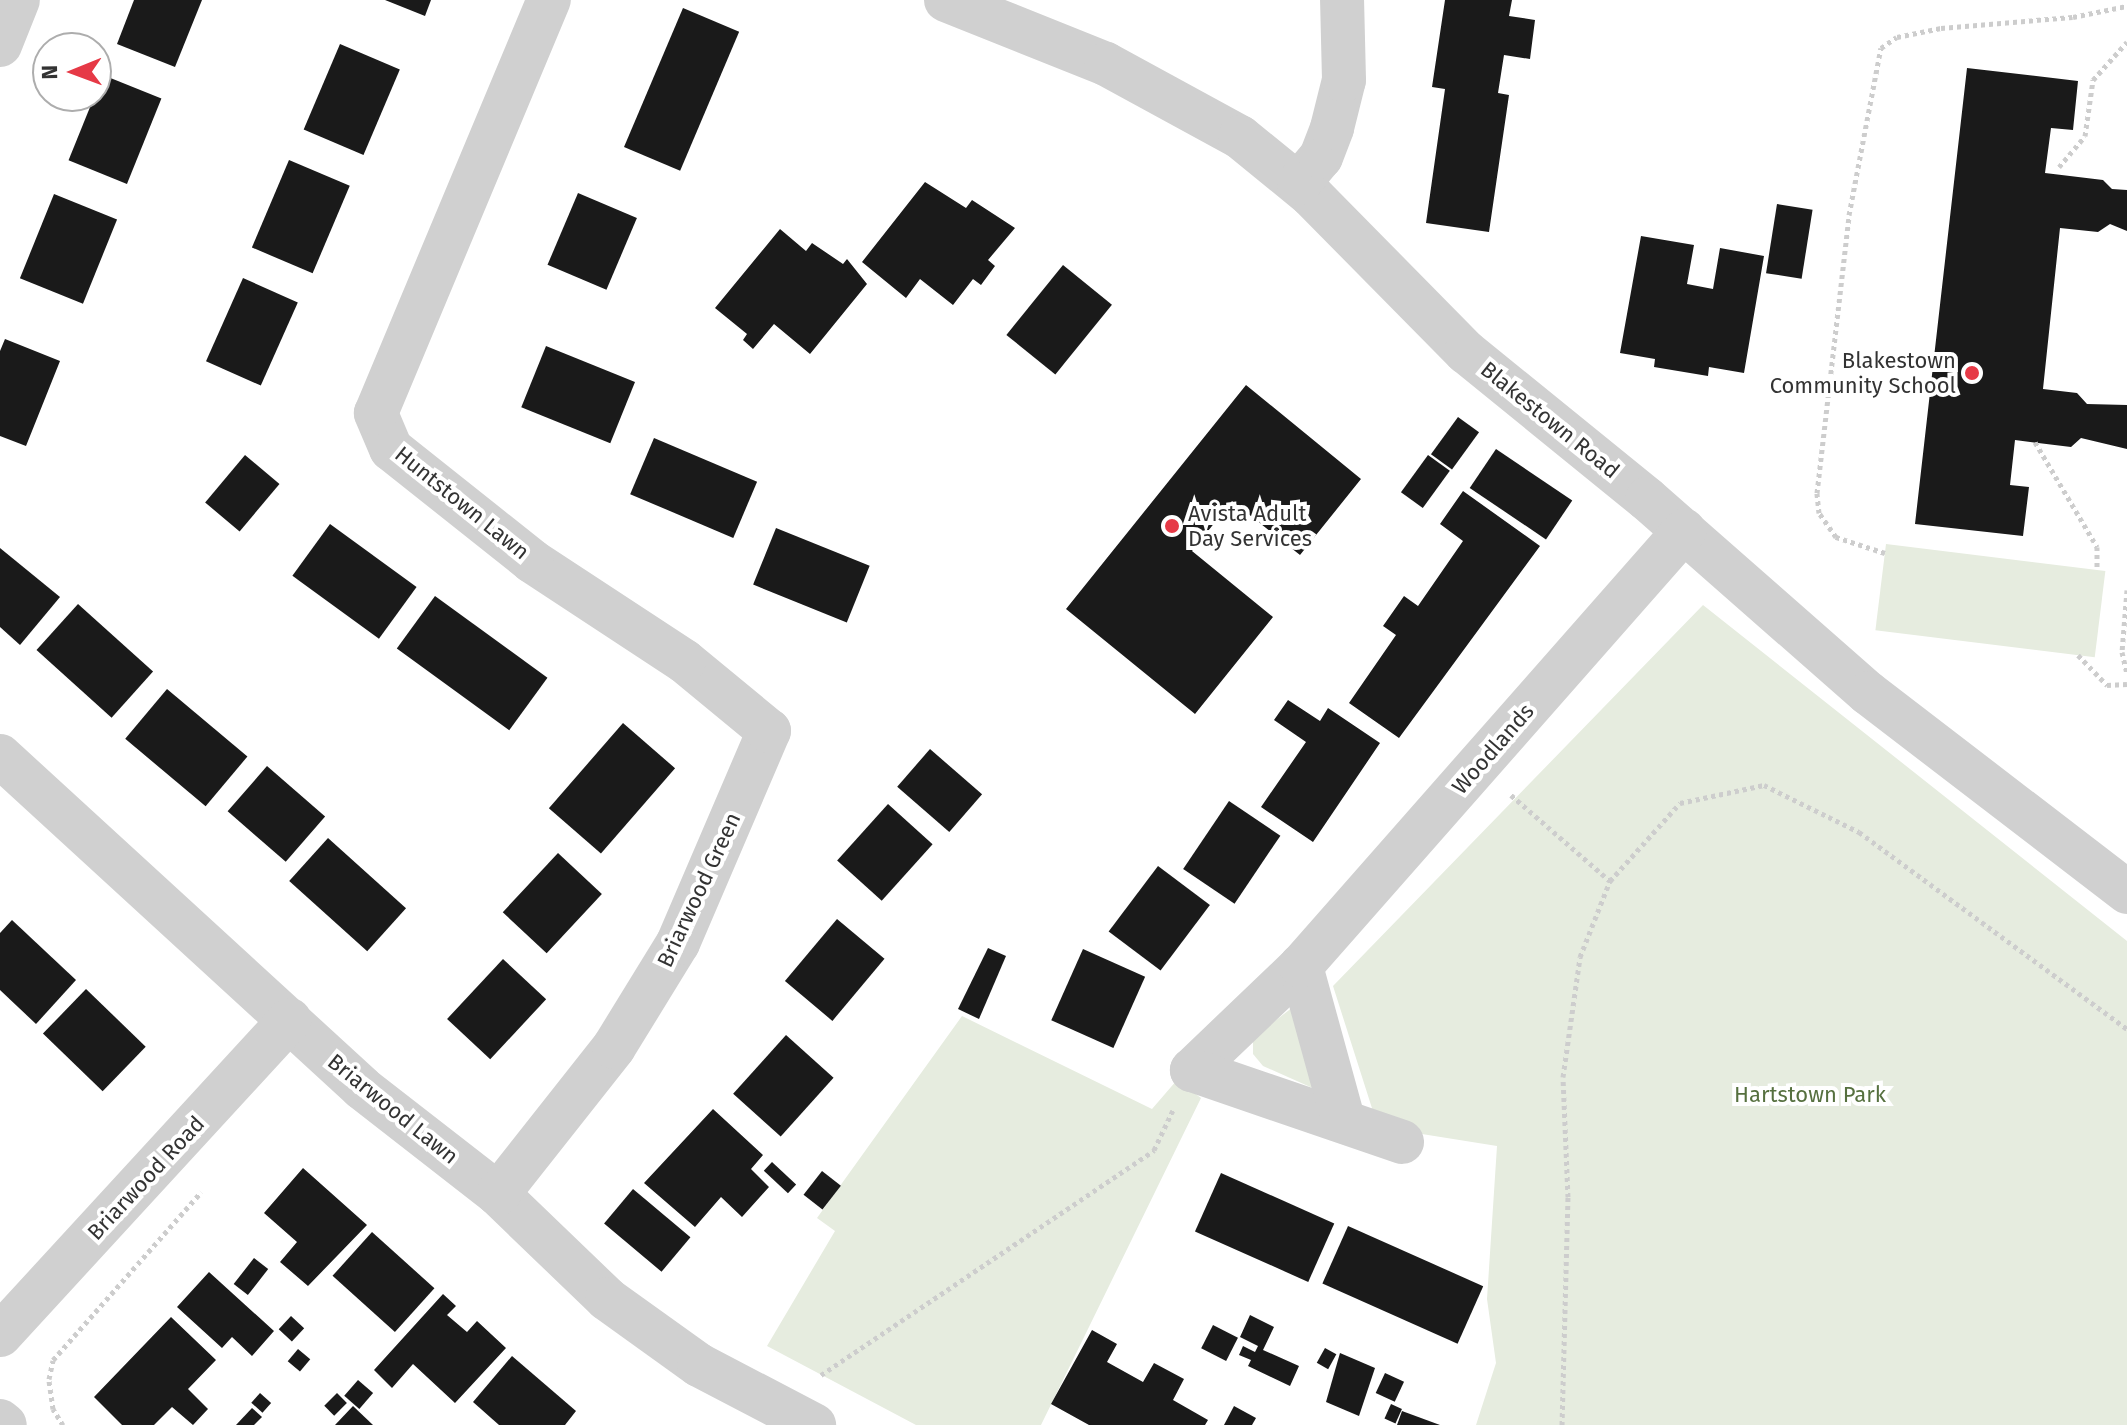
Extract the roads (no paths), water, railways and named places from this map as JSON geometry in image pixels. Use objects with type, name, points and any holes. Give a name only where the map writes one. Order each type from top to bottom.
[{"type":"street","points":[[0,45],[18,0]]},
{"type":"street","name":"Huntstown Lawn","points":[[549,0],[376,413],[391,449],[532,561],[684,661],[769,731]]},
{"type":"street","name":"Blakestown Road","points":[[946,0],[1106,64],[1240,137],[1299,183],[1466,352],[1684,531],[1868,693],[2127,892]]},
{"type":"street","points":[[1299,183],[1321,157],[1344,80],[1342,0]]},
{"type":"street","name":"Woodlands","points":[[1343,1119],[1192,1070],[1301,966],[1684,531]]},
{"type":"street","name":"Briarwood Green","points":[[498,1194],[614,1047],[678,943],[769,731]]},
{"type":"street","name":"Briarwood Lawn","points":[[0,756],[362,1088],[498,1194],[607,1299],[699,1365],[814,1425]]},
{"type":"street","points":[[1301,966],[1343,1119],[1402,1142]]},
{"type":"street","name":"Briarwood Road","points":[[0,1335],[290,1020]]},
{"type":"street","points":[[0,1421],[5,1425]]},
{"type":"place","name":"Blakestown Community School","points":[[1972,373]]},
{"type":"place","name":"Avista Adult Day Services","points":[[1172,526]]},
{"type":"park label","name":"Hartstown Park","points":[[1810,1095]]}]
